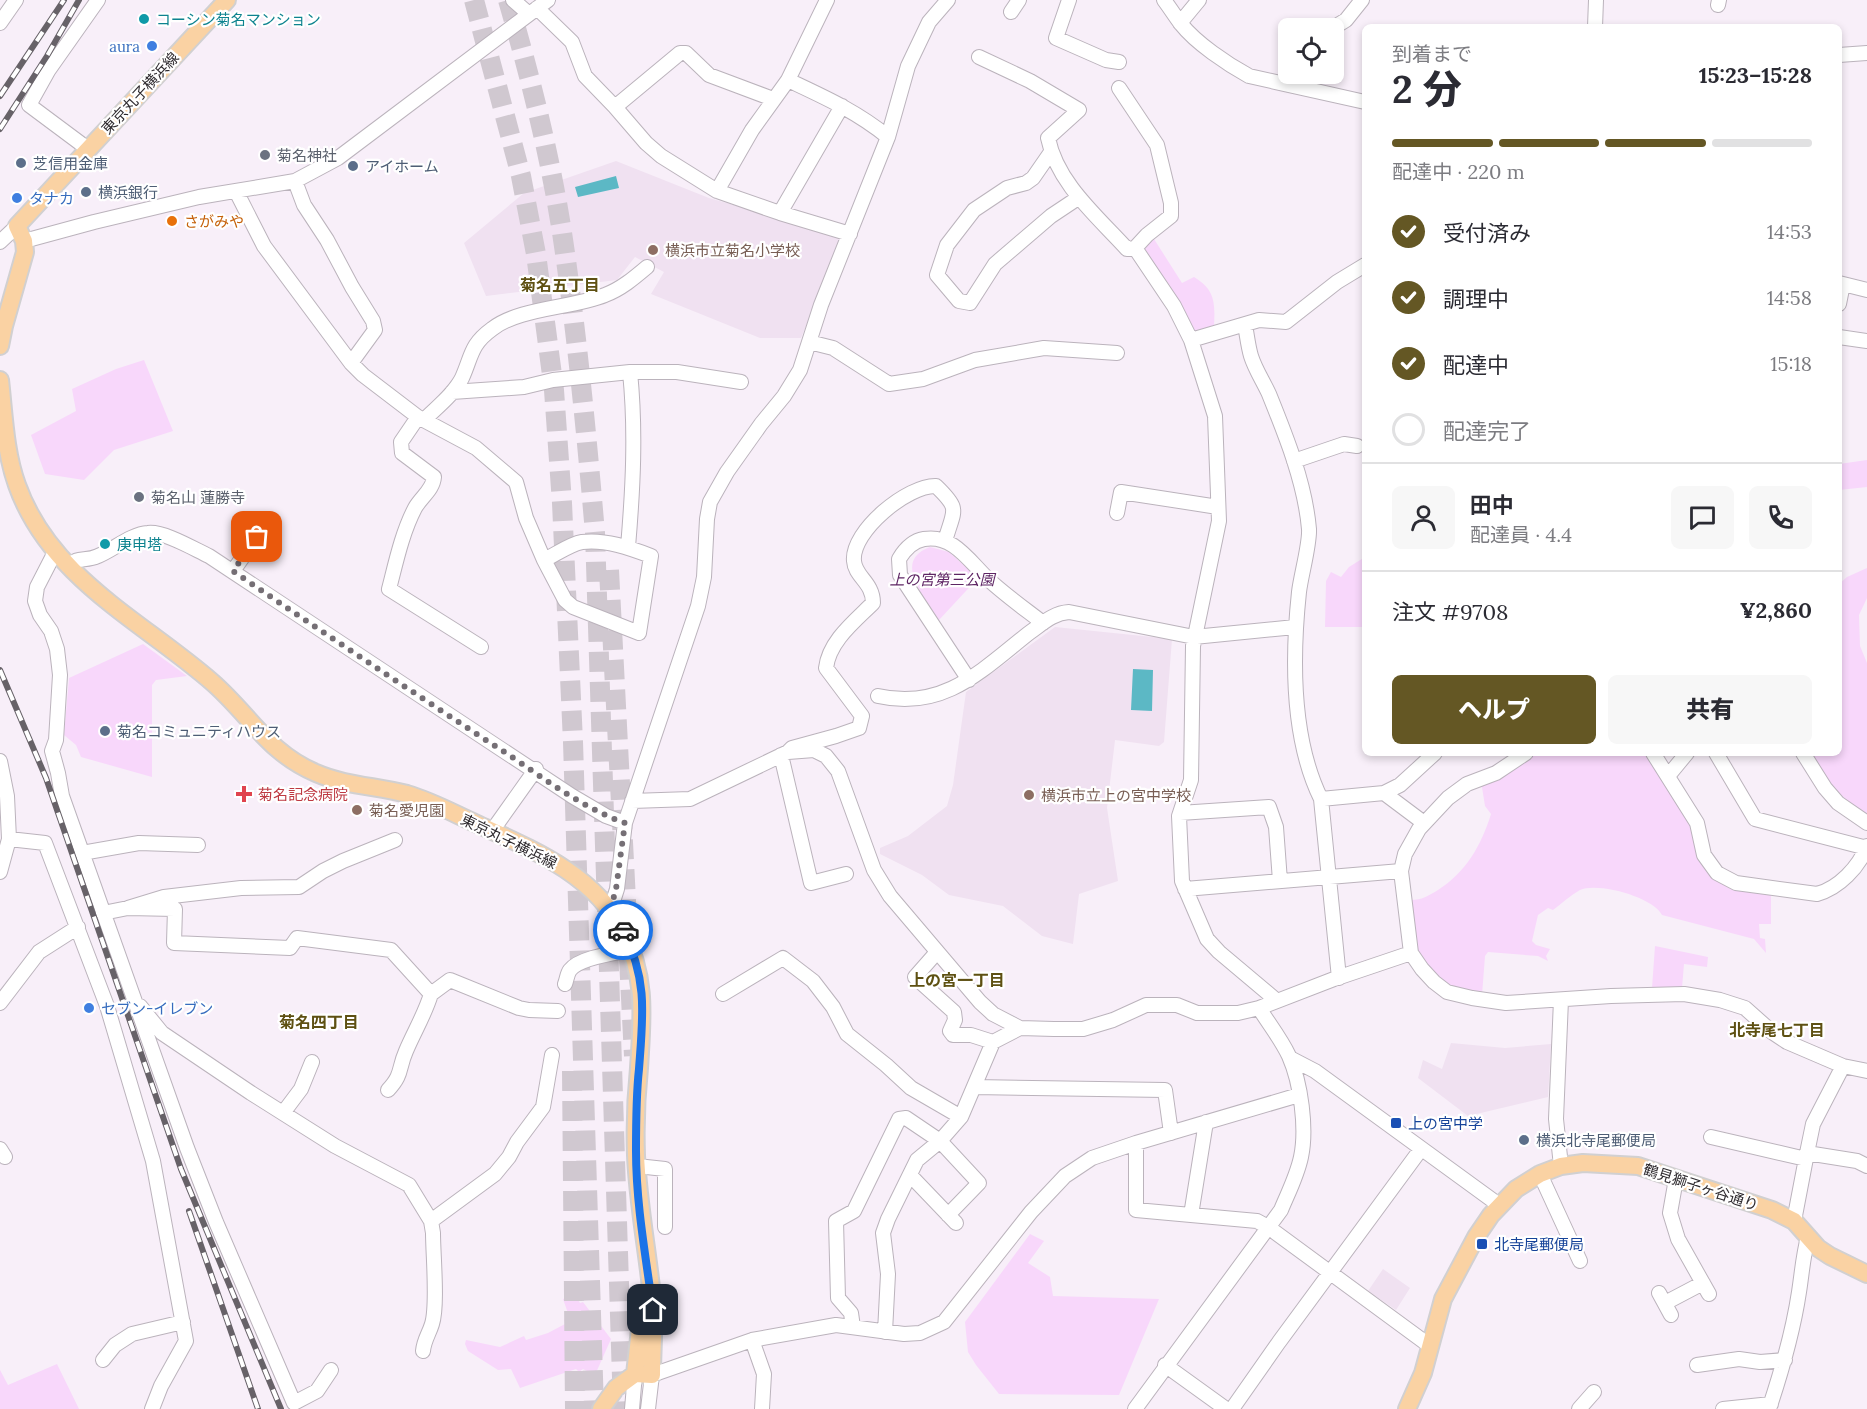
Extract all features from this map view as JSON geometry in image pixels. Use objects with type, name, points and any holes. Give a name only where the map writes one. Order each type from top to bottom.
[{"type":"main road","name":"東京丸子横浜線","points":[[17,226],[227,0]]},
{"type":"main road","points":[[0,346],[25,252],[24,241],[17,226]]},
{"type":"main road","name":"東京丸子横浜線","points":[[0,380],[3,427],[17,486],[37,526],[68,566],[93,591],[213,683],[272,746],[297,764],[340,782],[396,791],[417,797],[535,851],[567,870],[591,889],[610,911],[632,950],[640,977],[643,1003],[638,1072],[637,1166],[653,1310],[644,1375]]},
{"type":"main road","name":"鶴見獅子ヶ谷通り","points":[[1407,1409],[1423,1372],[1443,1299],[1476,1237],[1499,1205],[1516,1189],[1540,1174],[1561,1166],[1583,1163],[1630,1165],[1772,1210],[1794,1221],[1830,1256],[1867,1274]]},
{"type":"main road","points":[[601,1409],[616,1388],[644,1375]]},
{"type":"street","points":[[0,23],[16,0]]},
{"type":"street","points":[[88,149],[28,105],[48,71],[98,0]]},
{"type":"street","points":[[513,0],[538,7],[572,42],[585,76],[661,156],[717,191],[850,234]]},
{"type":"street","points":[[717,191],[752,130],[788,80],[827,0]]},
{"type":"street","points":[[610,911],[616,889],[625,823],[698,606],[704,577],[710,502],[727,472],[801,370],[822,305],[888,137],[908,66],[929,22],[948,0]]},
{"type":"street","points":[[1069,0],[1056,38],[1106,60],[1119,62]]},
{"type":"street","points":[[1164,0],[1180,23],[1198,40],[1230,65],[1249,76],[1362,101]]},
{"type":"street","points":[[1180,23],[1199,0]]},
{"type":"street","points":[[1344,21],[1362,0]]},
{"type":"street","points":[[1595,24],[1596,0]]},
{"type":"street","points":[[24,241],[144,210],[236,190],[295,181],[338,158],[538,7]]},
{"type":"street","points":[[615,107],[680,53],[686,53],[709,75],[773,99]]},
{"type":"street","points":[[1842,55],[1867,53]]},
{"type":"street","points":[[979,57],[1030,81],[1079,110],[1048,138],[1051,152],[1078,198],[1127,249],[1135,248],[1171,216],[1171,203],[1157,146],[1119,88]]},
{"type":"street","points":[[788,80],[865,119],[888,137]]},
{"type":"street","points":[[780,213],[842,106]]},
{"type":"street","points":[[1051,152],[1033,178],[1026,183],[1007,188],[974,210],[947,245],[937,275],[959,301],[970,303],[995,264],[1051,216],[1078,198]]},
{"type":"street","points":[[295,181],[304,205],[374,321],[375,330],[351,363]]},
{"type":"street","points":[[236,190],[264,246],[351,363],[363,375],[422,418],[477,448],[516,482],[526,518],[544,560],[566,600],[573,607],[639,633],[651,556],[627,547],[601,542],[580,542],[544,560]]},
{"type":"street","points":[[0,242],[17,226]]},
{"type":"street","points":[[1135,248],[1174,306],[1191,340],[1215,416],[1219,521],[1194,637],[1191,780],[1180,813],[1182,881],[1207,939],[1276,1000]]},
{"type":"street","points":[[481,647],[389,589],[415,507],[434,484],[434,477],[402,453],[401,442],[422,418],[452,392],[461,380],[474,346],[493,327],[525,314],[604,296],[621,287],[647,267]]},
{"type":"street","points":[[1191,340],[1259,320],[1286,321],[1337,282],[1362,267]]},
{"type":"street","points":[[1842,283],[1867,290]]},
{"type":"street","points":[[1245,325],[1251,357],[1268,393],[1298,471],[1309,531],[1295,627],[1296,694],[1305,752],[1313,783],[1321,799],[1339,978]]},
{"type":"street","points":[[1842,337],[1867,341]]},
{"type":"street","points":[[809,342],[832,348],[889,384],[923,379],[975,360],[1044,348],[1117,353]]},
{"type":"street","points":[[452,392],[524,387],[553,380],[630,372],[677,372],[741,382]]},
{"type":"street","points":[[627,547],[634,478],[630,372]]},
{"type":"street","points":[[1294,462],[1344,444],[1357,446]]},
{"type":"street","points":[[632,801],[690,799],[792,748],[859,728],[862,716],[826,668],[827,655],[839,638],[873,603],[873,592],[856,569],[855,551],[884,510],[903,496],[928,486],[936,486],[954,507],[945,541]]},
{"type":"street","points":[[1117,513],[1121,492],[1218,507]]},
{"type":"street","points":[[233,571],[269,520]]},
{"type":"street","points":[[68,566],[75,560],[96,557],[148,533],[162,535],[210,556],[405,687],[606,816],[625,823]]},
{"type":"street","points":[[969,681],[903,581],[898,567],[902,554],[915,542],[934,538],[956,546],[988,579],[1043,623]]},
{"type":"street","points":[[56,552],[37,587],[35,602],[40,615],[51,631],[57,649],[60,675],[56,740],[52,752],[62,796],[195,1169],[294,1403],[316,1391],[331,1370]]},
{"type":"street","points":[[878,696],[901,701],[937,695],[969,681],[1043,623],[1055,615],[1069,612],[1194,637],[1295,627]]},
{"type":"street","points":[[784,754],[814,750],[826,756],[837,771],[874,870],[890,896],[980,1002],[993,1014],[1020,1028],[1083,1029],[1113,1020],[1146,1005],[1177,1005],[1197,1013],[1217,1014],[1259,1008],[1411,953]]},
{"type":"street","points":[[784,754],[811,883],[846,874]]},
{"type":"street","points":[[1321,799],[1384,793],[1400,785],[1432,756]]},
{"type":"street","points":[[1522,756],[1496,774],[1467,784],[1448,798],[1424,823],[1410,845],[1401,871],[1411,953],[1434,982],[1447,992],[1506,1003],[1684,994],[1720,1000],[1745,1008],[1787,1042],[1843,1066],[1867,1071]]},
{"type":"street","points":[[1655,756],[1697,823],[1704,855],[1711,868],[1736,883],[1817,894],[1839,884],[1862,858],[1867,847],[1755,819],[1718,756]]},
{"type":"street","points":[[1668,776],[1685,756]]},
{"type":"street","points":[[1805,756],[1825,788],[1838,803],[1867,823]]},
{"type":"street","points":[[0,761],[7,796],[9,839],[0,872]]},
{"type":"street","points":[[492,831],[536,770]]},
{"type":"street","points":[[1384,793],[1424,823]]},
{"type":"street","points":[[1180,813],[1269,807],[1276,826],[1280,881]]},
{"type":"street","points":[[9,839],[45,843],[107,1006],[153,1161],[186,1341],[161,1386],[152,1409]]},
{"type":"street","points":[[103,913],[164,897],[250,887],[299,887],[323,871],[395,840]]},
{"type":"street","points":[[82,854],[139,843],[198,845]]},
{"type":"street","points":[[1185,889],[1401,871]]},
{"type":"street","points":[[128,908],[175,909],[174,943],[290,948],[297,938],[391,950],[431,994]]},
{"type":"street","points":[[0,1003],[39,952],[78,927]]},
{"type":"street","points":[[565,984],[568,973],[581,962],[632,950]]},
{"type":"street","points":[[937,952],[915,977],[954,1012],[956,1020],[950,1031],[953,1035],[971,1035],[993,1042]]},
{"type":"street","points":[[723,994],[783,958],[813,981],[833,1007],[847,1034],[911,1088],[961,1118]]},
{"type":"street","points":[[388,1090],[398,1079],[405,1053],[420,1024],[431,994],[450,980],[519,1008],[558,1011]]},
{"type":"street","points":[[133,997],[162,1033],[335,1146],[409,1185],[431,1221],[434,1310],[423,1351]]},
{"type":"street","points":[[1561,1000],[1556,1119],[1561,1166]]},
{"type":"street","points":[[1135,1409],[1281,1210],[1296,1175],[1301,1156],[1303,1125],[1299,1095],[1290,1058],[1259,1008]]},
{"type":"street","points":[[885,1332],[888,1274],[883,1233],[888,1219],[917,1160],[940,1141],[961,1118],[993,1042],[1020,1028]]},
{"type":"street","points":[[431,1221],[495,1174],[509,1157],[517,1142],[543,1107],[552,1055]]},
{"type":"street","points":[[1290,1058],[1315,1071],[1499,1205]]},
{"type":"street","points":[[283,1113],[301,1089],[312,1062]]},
{"type":"street","points":[[1794,1221],[1813,1124],[1843,1066]]},
{"type":"street","points":[[974,1088],[1165,1090],[1171,1133]]},
{"type":"street","points":[[644,1375],[752,1340],[836,1325],[904,1334],[920,1333],[944,1322],[1031,1212],[1065,1176],[1092,1158],[1299,1095]]},
{"type":"street","points":[[853,1327],[851,1313],[838,1298],[836,1221],[854,1211],[899,1119],[906,1118],[940,1141],[980,1183],[952,1219],[910,1175]]},
{"type":"street","points":[[1191,1215],[1206,1122]]},
{"type":"street","points":[[1711,1137],[1806,1156],[1857,1161],[1867,1166]]},
{"type":"street","points":[[1136,1143],[1136,1210],[1257,1221],[1430,1346]]},
{"type":"street","points":[[1232,1409],[1421,1149]]},
{"type":"street","points":[[637,1166],[665,1169],[665,1227]]},
{"type":"street","points":[[1540,1174],[1580,1261]]},
{"type":"street","points":[[1665,1304],[1706,1288],[1678,1239],[1670,1213],[1676,1179]]},
{"type":"street","points":[[1723,1409],[1770,1407],[1785,1360],[1798,1302],[1803,1257],[1808,1237]]},
{"type":"street","points":[[103,1360],[115,1345],[132,1334],[183,1322]]},
{"type":"street","points":[[752,1340],[764,1374],[762,1409]]},
{"type":"street","points":[[1696,1365],[1739,1359],[1760,1362],[1785,1360]]},
{"type":"street","points":[[1166,1365],[1226,1409]]},
{"type":"street","points":[[632,1409],[644,1375]]},
{"type":"street","points":[[644,1375],[648,1409]]},
{"type":"street","points":[[1579,1409],[1594,1392]]},
{"type":"shaded area","name":"横浜市立菊名小学校","points":[[616,161],[709,198],[844,236],[801,338],[760,338],[651,294],[664,272],[635,257],[617,280],[486,296],[464,243],[524,193]]},
{"type":"shaded area","name":"横浜市立上の宮中学校","points":[[1055,627],[1172,639],[1164,742],[1159,746],[1115,740],[1107,808],[1118,881],[1079,894],[1073,944],[1042,936],[1003,906],[949,895],[922,875],[880,854],[880,848],[908,836],[947,806],[953,785],[966,692]]},
{"type":"shaded area","points":[[1451,1043],[1505,1048],[1551,1044],[1548,1097],[1468,1116],[1418,1078],[1423,1060],[1442,1069]]},
{"type":"shaded area","points":[[1383,1269],[1410,1288],[1396,1310],[1368,1291]]},
{"type":"green space","points":[[1154,239],[1182,283],[1194,277],[1207,287],[1213,298],[1214,327],[1195,332],[1189,329],[1176,301],[1145,250],[1146,243]]},
{"type":"green space","points":[[144,360],[173,431],[114,450],[84,480],[45,474],[31,435],[76,411],[72,389],[116,369]]},
{"type":"green space","points":[[1867,460],[1867,487],[1842,490],[1842,464]]},
{"type":"green space","name":"上の宮第三公園","points":[[930,547],[949,552],[978,578],[939,620],[920,591],[912,571],[913,561],[919,553]]},
{"type":"green space","points":[[1362,559],[1362,627],[1325,627],[1326,581],[1331,572],[1341,577],[1349,567]]},
{"type":"green space","points":[[1867,568],[1867,598],[1859,615],[1860,646],[1867,663],[1867,817],[1835,788],[1811,756],[1842,756],[1842,581]]},
{"type":"green space","points":[[143,644],[187,676],[156,680],[152,685],[152,777],[81,757],[76,745],[64,735],[69,678]]},
{"type":"green space","points":[[1529,756],[1651,756],[1692,826],[1715,879],[1732,890],[1771,893],[1771,924],[1759,924],[1760,938],[1765,939],[1766,953],[1754,939],[1662,915],[1648,902],[1624,893],[1588,888],[1580,890],[1553,910],[1548,908],[1538,915],[1532,941],[1536,945],[1550,949],[1546,956],[1548,961],[1538,956],[1488,952],[1485,956],[1482,995],[1453,988],[1439,980],[1414,942],[1411,900],[1425,897],[1448,883],[1471,857],[1491,814],[1485,806],[1481,781],[1498,776]]},
{"type":"green space","points":[[1655,946],[1708,957],[1707,967],[1684,964],[1682,988],[1652,988]]},
{"type":"green space","points":[[1030,1234],[1044,1241],[1028,1263],[1050,1277],[1053,1296],[1159,1299],[1119,1395],[999,1394],[968,1352],[965,1322]]},
{"type":"green space","points":[[575,1294],[611,1339],[595,1375],[583,1369],[579,1372],[576,1369],[520,1388],[511,1369],[498,1370],[468,1351],[466,1340],[500,1347],[524,1336],[526,1340],[548,1333],[565,1324],[564,1319],[569,1316],[563,1299]]},
{"type":"green space","points":[[57,1364],[79,1409],[0,1409],[0,1370],[8,1385]]},
{"type":"water","points":[[616,176],[619,188],[578,197],[575,187]]},
{"type":"water","points":[[1133,669],[1153,670],[1152,711],[1131,710]]},
{"type":"tunnel","points":[[474,0],[521,176],[536,254],[554,390],[562,503],[573,742],[594,1409]]},
{"type":"tunnel","points":[[508,0],[541,125],[560,221],[578,358],[595,533],[623,1409]]},
{"type":"tunnel","points":[[609,570],[634,1056]]},
{"type":"tunnel","points":[[572,1071],[575,1409]]},
{"type":"railway","points":[[0,96],[64,0]]},
{"type":"railway","points":[[0,129],[47,56],[79,0]]},
{"type":"railway","points":[[0,670],[46,778],[181,1169],[281,1409]]},
{"type":"railway","points":[[189,1211],[258,1409]]},
{"type":"way so far","points":[[257,537],[233,571],[572,796],[606,816],[625,823],[616,889],[610,911],[623,930]]},
{"type":"place","name":"コーシン菊名マンション","points":[[144,19]]},
{"type":"place","name":"aura","points":[[152,46]]},
{"type":"place","name":"菊名神社","points":[[265,155]]},
{"type":"place","name":"芝信用金庫","points":[[21,163]]},
{"type":"place","name":"アイホーム","points":[[353,166]]},
{"type":"place","name":"横浜銀行","points":[[86,192]]},
{"type":"place","name":"タナカ","points":[[17,198]]},
{"type":"place","name":"さがみや","points":[[172,221]]},
{"type":"place","name":"横浜市立菊名小学校","points":[[653,250]]},
{"type":"place","name":"菊名山 蓮勝寺","points":[[139,497]]},
{"type":"place","name":"庚申塔","points":[[105,544]]},
{"type":"place","name":"菊名コミュニティハウス","points":[[105,731]]},
{"type":"place","name":"菊名記念病院","points":[[244,794]]},
{"type":"place","name":"横浜市立上の宮中学校","points":[[1029,795]]},
{"type":"place","name":"菊名愛児園","points":[[357,810]]},
{"type":"place","name":"セブン-イレブン","points":[[89,1008]]},
{"type":"place","name":"上の宮中学","points":[[1396,1123]]},
{"type":"place","name":"横浜北寺尾郵便局","points":[[1524,1140]]},
{"type":"place","name":"北寺尾郵便局","points":[[1482,1244]]},
{"type":"district","name":"菊名五丁目","points":[[560,285]]},
{"type":"district","name":"上の宮一丁目","points":[[957,980]]},
{"type":"district","name":"菊名四丁目","points":[[319,1022]]},
{"type":"district","name":"北寺尾七丁目","points":[[1777,1030]]},
{"type":"route","points":[[623,930],[640,977],[643,1003],[636,1152],[638,1189],[653,1310]]}]
